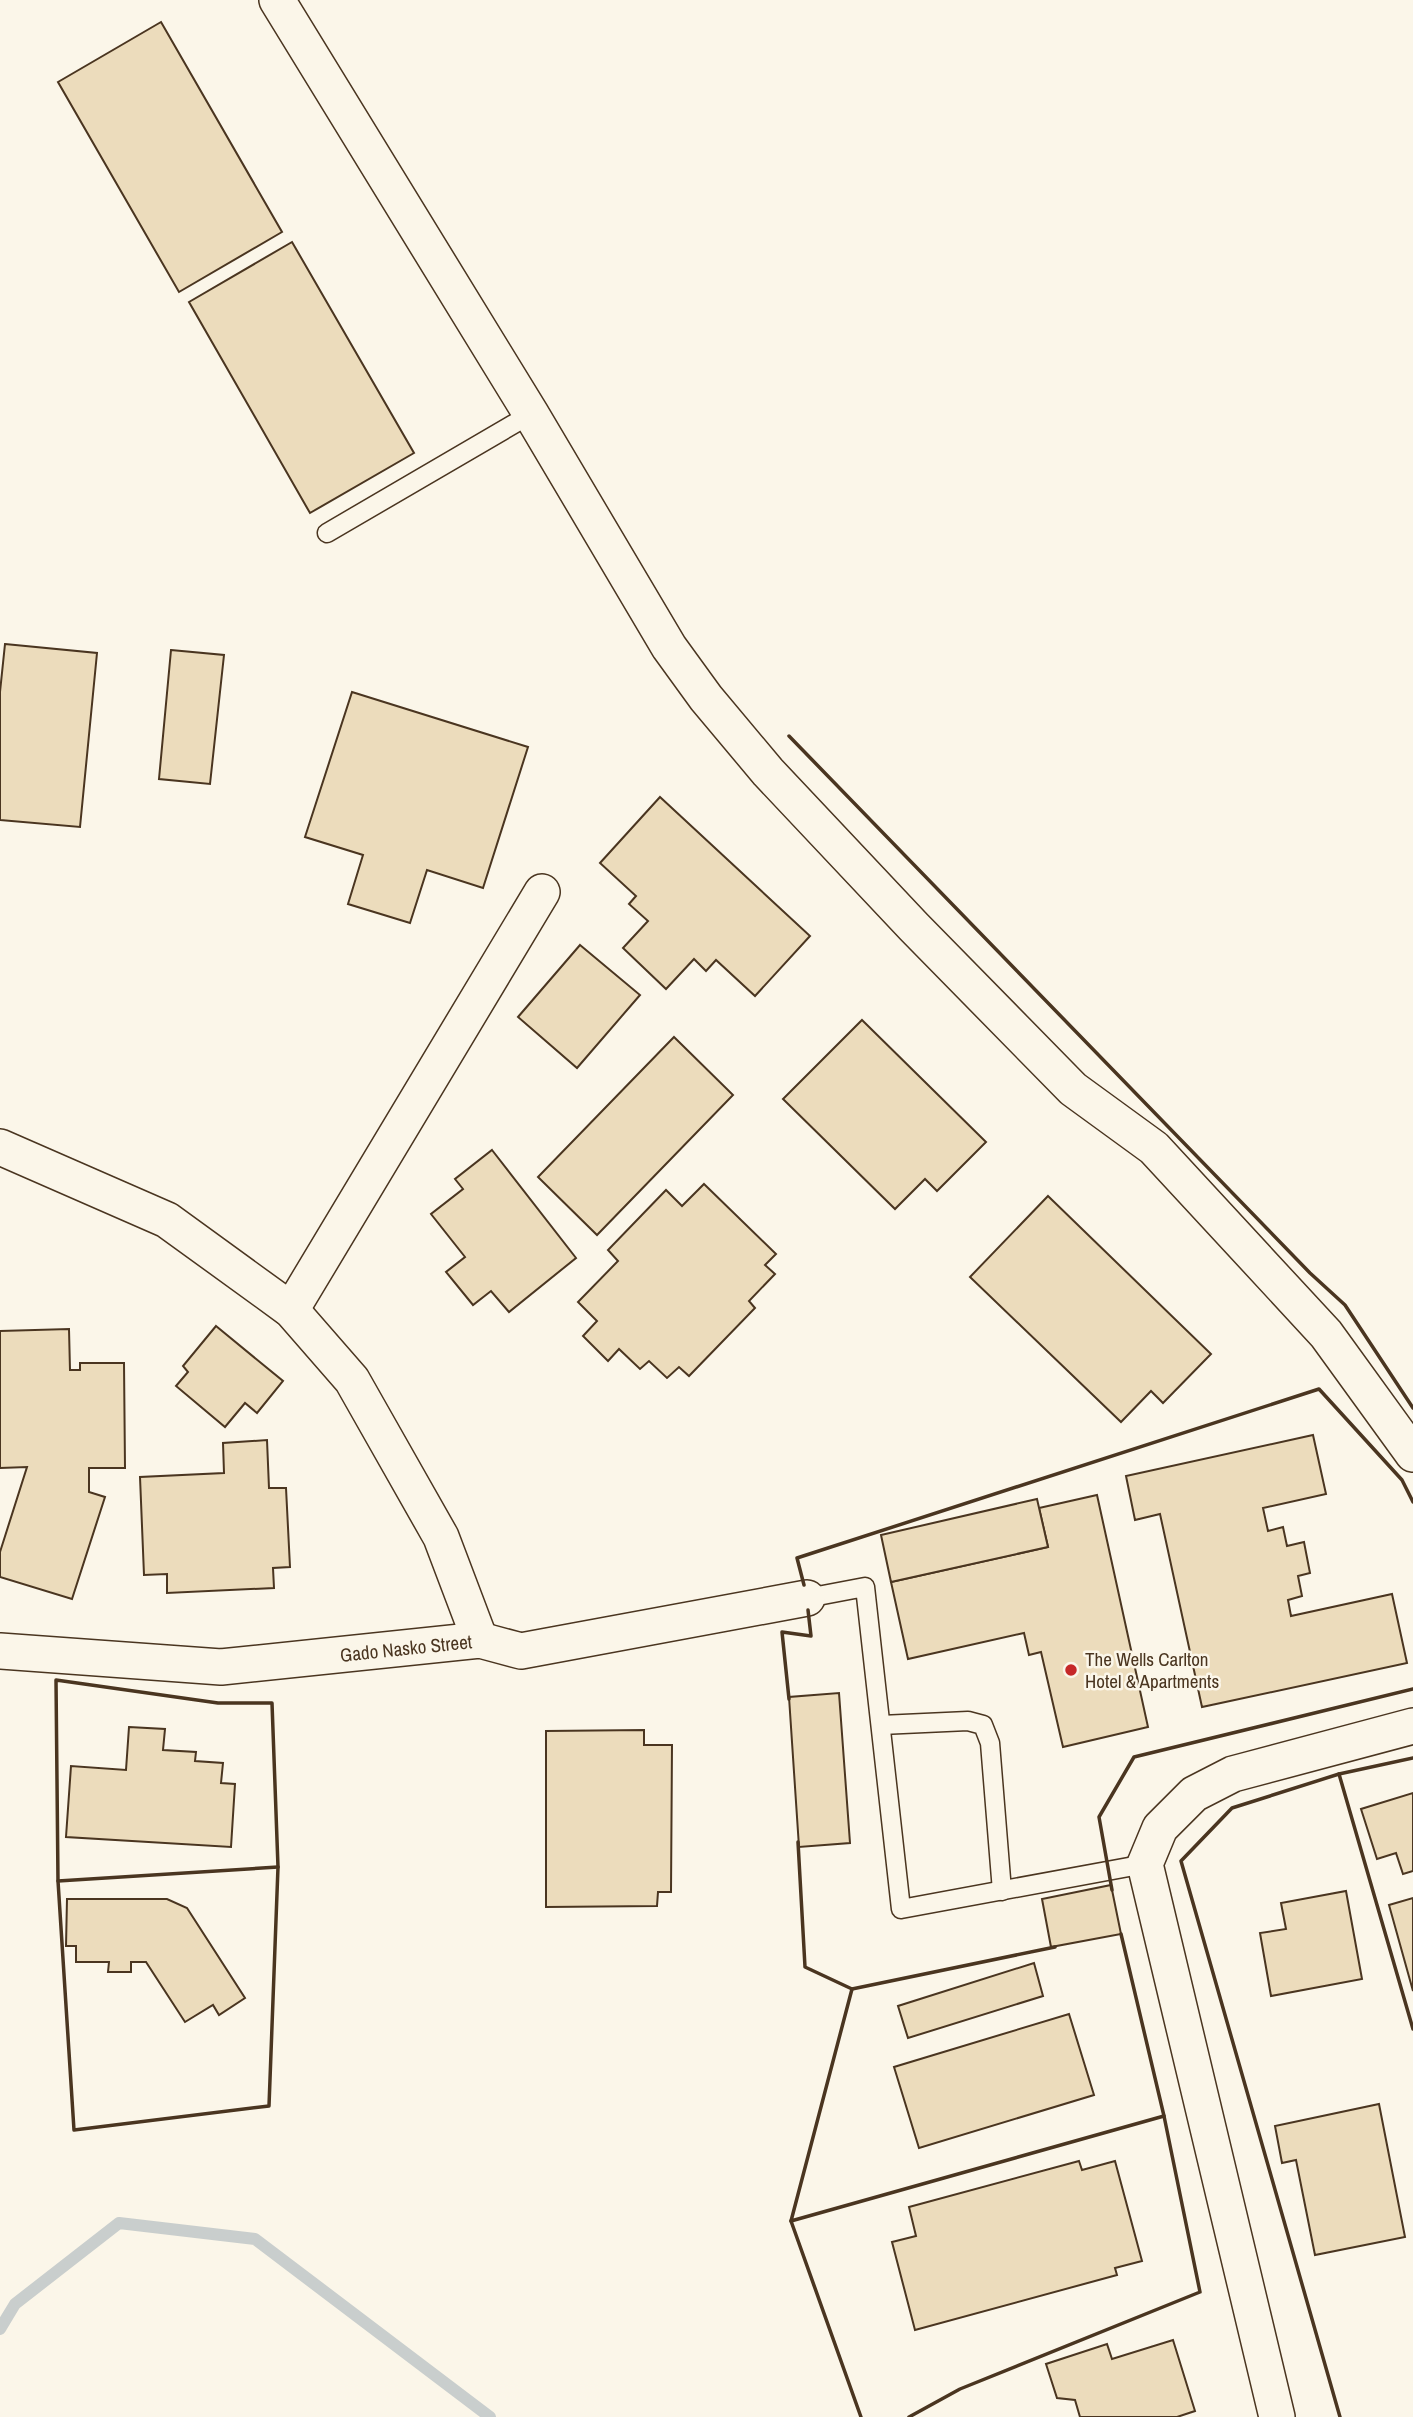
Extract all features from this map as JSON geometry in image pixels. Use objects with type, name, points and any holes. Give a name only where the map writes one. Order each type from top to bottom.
[{"type":"street","points":[[277,0],[531,414],[669,647],[706,698],[768,772],[914,928],[1073,1089],[1154,1148],[1326,1334],[1413,1454]]},
{"type":"street","points":[[291,1310],[542,892]]},
{"type":"street","points":[[0,1147],[167,1220],[291,1310],[352,1380],[359,1392],[441,1537],[480,1640]]},
{"type":"street","name":"Gado Nasko Street","points":[[0,1651],[221,1667],[480,1640],[522,1651],[807,1598]]},
{"type":"street","points":[[1277,2417],[1145,1864],[1160,1828],[1194,1794],[1233,1774],[1413,1726]]},
{"type":"lane","points":[[327,533],[531,414]]},
{"type":"lane","points":[[807,1598],[865,1587],[901,1909],[1145,1864]]},
{"type":"lane","points":[[881,1725],[968,1720],[984,1725],[990,1743],[1003,1891]]},
{"type":"building","points":[[161,22],[282,232],[179,292],[58,82]]},
{"type":"building","points":[[292,242],[414,453],[310,513],[189,302]]},
{"type":"building","points":[[5,644],[97,653],[80,827],[0,820],[0,692]]},
{"type":"building","points":[[171,650],[224,655],[210,784],[159,779]]},
{"type":"building","points":[[352,692],[528,747],[483,888],[427,870],[410,923],[348,904],[363,855],[305,837]]},
{"type":"building","points":[[660,797],[810,936],[755,996],[716,960],[706,971],[694,959],[666,989],[623,948],[648,921],[629,904],[636,896],[600,863]]},
{"type":"building","points":[[580,945],[640,995],[577,1068],[518,1017]]},
{"type":"building","points":[[862,1020],[986,1142],[937,1191],[925,1179],[895,1209],[783,1099]]},
{"type":"building","points":[[674,1037],[733,1095],[597,1235],[538,1177]]},
{"type":"building","points":[[492,1150],[576,1258],[509,1312],[491,1291],[473,1305],[446,1272],[465,1257],[431,1214],[463,1189],[455,1179]]},
{"type":"building","points":[[704,1184],[776,1254],[765,1265],[775,1274],[749,1301],[755,1308],[689,1376],[679,1367],[667,1378],[649,1361],[640,1369],[619,1349],[608,1361],[583,1336],[597,1321],[578,1302],[618,1261],[608,1250],[666,1190],[682,1206]]},
{"type":"building","points":[[1048,1196],[1211,1354],[1163,1403],[1151,1391],[1121,1422],[970,1277]]},
{"type":"building","points":[[216,1326],[283,1381],[257,1413],[245,1403],[225,1427],[176,1386],[188,1372],[183,1366]]},
{"type":"building","points":[[69,1329],[70,1370],[80,1370],[80,1363],[124,1363],[125,1468],[89,1468],[89,1492],[105,1497],[72,1599],[0,1577],[0,1552],[27,1467],[0,1468],[0,1331]]},
{"type":"building","points":[[1313,1435],[1326,1494],[1263,1508],[1268,1531],[1283,1527],[1287,1546],[1304,1542],[1310,1573],[1298,1576],[1302,1596],[1288,1600],[1291,1616],[1392,1594],[1407,1663],[1202,1707],[1160,1514],[1135,1520],[1126,1476]]},
{"type":"building","points":[[267,1440],[269,1488],[286,1488],[290,1567],[273,1568],[274,1588],[167,1593],[167,1574],[144,1575],[140,1477],[224,1473],[223,1443]]},
{"type":"building","points":[[1097,1495],[1148,1727],[1063,1747],[1041,1652],[1029,1655],[1024,1633],[908,1659],[891,1582],[1048,1547],[1039,1508]]},
{"type":"building","points":[[1037,1499],[1048,1547],[891,1582],[881,1535]]},
{"type":"building","points":[[839,1693],[850,1843],[799,1847],[789,1697]]},
{"type":"building","points":[[129,1727],[165,1729],[163,1750],[196,1752],[195,1761],[223,1763],[221,1783],[235,1784],[231,1847],[66,1837],[71,1766],[126,1770]]},
{"type":"building","points":[[644,1730],[644,1745],[672,1745],[671,1892],[658,1892],[657,1906],[546,1907],[546,1731]]},
{"type":"building","points":[[1413,1793],[1413,1871],[1403,1874],[1396,1853],[1377,1859],[1361,1809]]},
{"type":"building","points":[[1111,1885],[1121,1934],[1051,1947],[1042,1899]]},
{"type":"building","points":[[1346,1891],[1362,1979],[1271,1996],[1260,1933],[1286,1929],[1281,1903]]},
{"type":"building","points":[[1413,1898],[1413,1991],[1389,1905]]},
{"type":"building","points":[[67,1899],[167,1899],[187,1908],[245,1998],[219,2015],[213,2005],[185,2022],[146,1962],[131,1962],[131,1972],[108,1972],[109,1962],[76,1962],[76,1946],[66,1946]]},
{"type":"building","points":[[1034,1963],[1043,1996],[908,2038],[898,2006]]},
{"type":"building","points":[[1069,2014],[1094,2095],[919,2148],[894,2067]]},
{"type":"building","points":[[1379,2104],[1405,2237],[1315,2255],[1296,2160],[1282,2163],[1275,2126]]},
{"type":"building","points":[[1079,2161],[1082,2170],[1115,2161],[1142,2261],[1115,2268],[1117,2275],[915,2330],[892,2242],[916,2236],[909,2207]]},
{"type":"building","points":[[1173,2340],[1195,2411],[1177,2417],[1080,2417],[1075,2400],[1057,2398],[1046,2364],[1107,2344],[1112,2359]]},
{"type":"waterway","points":[[0,2329],[15,2304],[119,2223],[255,2239],[490,2417]]},
{"type":"wall","points":[[789,736],[1310,1273],[1345,1305],[1413,1408]]},
{"type":"wall","points":[[804,1585],[797,1558],[1319,1389],[1402,1480],[1413,1502]]},
{"type":"wall","points":[[789,1699],[782,1632],[811,1636],[808,1610]]},
{"type":"wall","points":[[56,1680],[218,1703],[272,1703],[278,1867],[269,2106],[74,2130],[58,1881],[56,1680]]},
{"type":"wall","points":[[1112,1890],[1099,1817],[1134,1757],[1413,1689]]},
{"type":"wall","points":[[1340,2417],[1181,1861],[1232,1808],[1339,1774],[1413,1758]]},
{"type":"wall","points":[[1339,1774],[1413,2029]]},
{"type":"wall","points":[[798,1842],[805,1967],[852,1989],[1055,1947]]},
{"type":"wall","points":[[58,1881],[278,1867]]},
{"type":"wall","points":[[852,1989],[791,2221],[1164,2116],[1121,1934]]},
{"type":"wall","points":[[909,2417],[960,2389],[1200,2292],[1164,2116]]},
{"type":"wall","points":[[791,2221],[861,2417]]},
{"type":"place","name":"The Wells Carlton Hotel & Apartments","points":[[1071,1670]]}]
